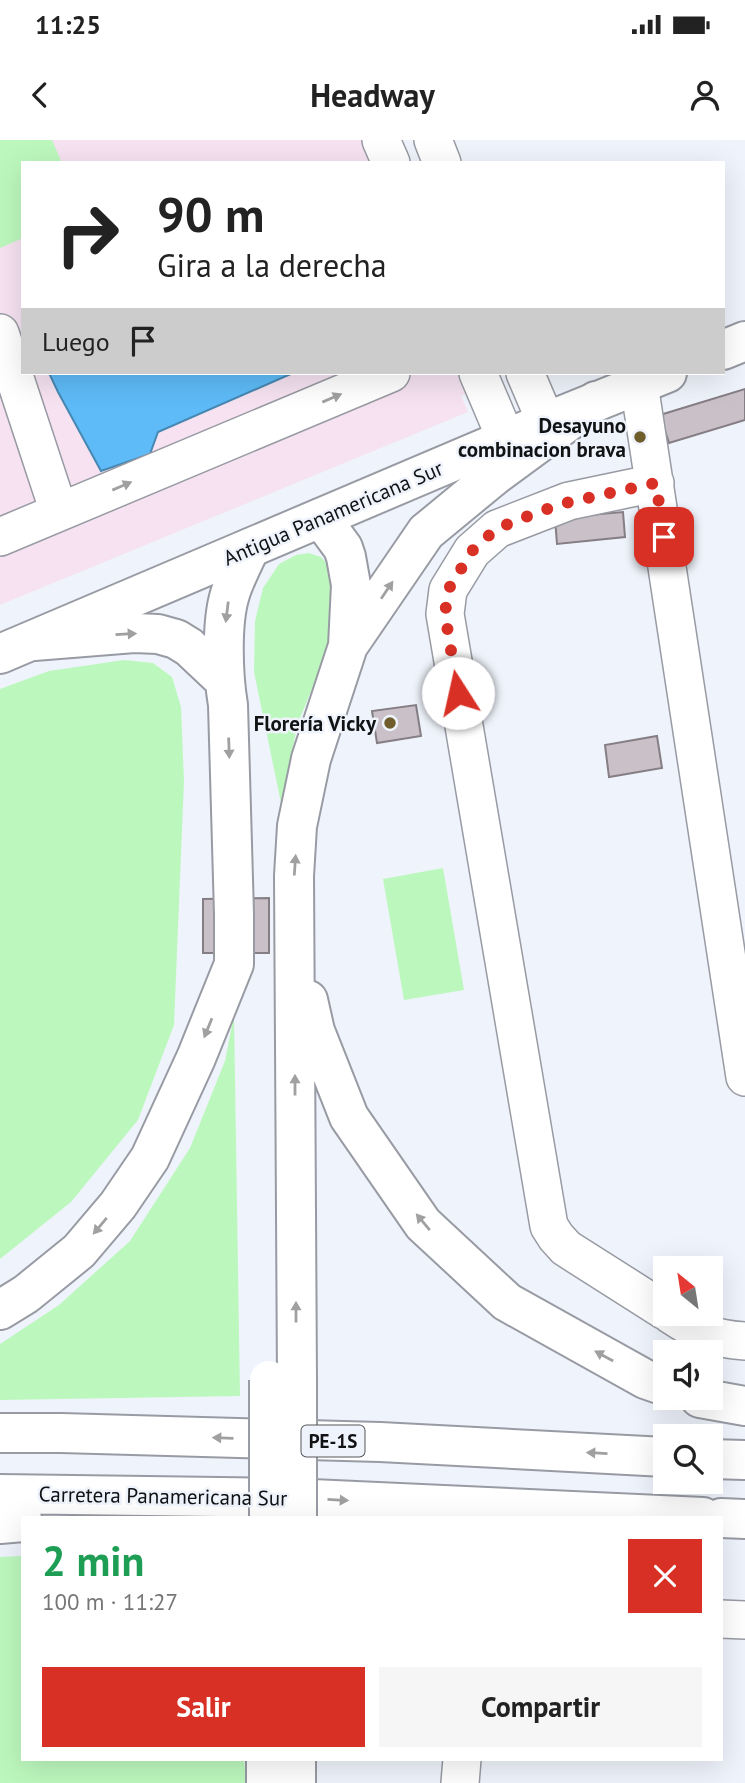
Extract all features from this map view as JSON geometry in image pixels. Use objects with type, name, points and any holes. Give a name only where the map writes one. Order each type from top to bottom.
[{"type":"main road","points":[[725,349],[745,341]]},
{"type":"main road","name":"Antigua Panamericana Sur","points":[[17,647],[653,378]]},
{"type":"main road","points":[[348,646],[426,532],[494,476],[596,401]]},
{"type":"main road","points":[[115,1516],[285,1511],[283,1380],[297,826],[311,759],[348,646],[351,585],[344,548],[321,518]]},
{"type":"main road","points":[[0,1310],[26,1294],[79,1251],[118,1205],[150,1158],[196,1058],[234,964],[228,719],[224,680],[226,611],[230,592],[250,548]]},
{"type":"main road","points":[[17,647],[134,633],[158,634],[176,639],[189,647],[224,680]]},
{"type":"main road","points":[[294,933],[315,1031],[349,1117],[423,1224],[507,1302],[653,1382]]},
{"type":"main road","points":[[723,1402],[745,1406]]},
{"type":"main road","name":"PE-1S","points":[[0,1433],[366,1442],[653,1456]]},
{"type":"main road","points":[[723,1460],[745,1461]]},
{"type":"main road","name":"Carretera Panamericana Sur","points":[[0,1494],[83,1494],[285,1511],[633,1516]]},
{"type":"main road","points":[[723,1518],[745,1519]]},
{"type":"main road","points":[[0,1524],[21,1522]]},
{"type":"main road","points":[[266,1761],[266,1783]]},
{"type":"main road","points":[[296,1761],[296,1783]]},
{"type":"street","points":[[382,140],[390,161]]},
{"type":"street","points":[[0,333],[59,512]]},
{"type":"street","points":[[0,537],[386,375]]},
{"type":"street","points":[[479,375],[506,439]]},
{"type":"street","points":[[526,375],[546,422]]},
{"type":"street","points":[[653,378],[656,483],[745,1077]]},
{"type":"street","points":[[653,1303],[566,1248],[549,1226],[445,614],[448,590],[472,551],[496,529],[569,502],[656,483]]},
{"type":"street","points":[[688,1326],[713,1337],[745,1341]]},
{"type":"street","points":[[723,1619],[745,1620]]},
{"type":"street","points":[[460,1783],[462,1761]]},
{"type":"shaded area","points":[[0,140],[400,140],[408,161],[21,161],[21,375],[496,375],[497,379],[461,396],[468,412],[0,605]]},
{"type":"green space","points":[[0,140],[52,140],[61,161],[21,161],[21,239],[0,248]]},
{"type":"green space","points":[[309,553],[321,557],[331,568],[333,628],[324,659],[298,723],[281,803],[254,672],[255,621],[263,588],[279,564],[296,555]]},
{"type":"green space","points":[[124,660],[153,663],[172,677],[181,707],[184,781],[174,1025],[138,1120],[71,1202],[0,1259],[0,689],[49,671]]},
{"type":"green space","points":[[443,868],[464,990],[404,1000],[383,879]]},
{"type":"green space","points":[[234,1015],[240,1396],[0,1400],[0,1344],[59,1305],[130,1241],[190,1148],[225,1061]]},
{"type":"green space","points":[[21,1556],[21,1761],[244,1761],[246,1783],[0,1783],[0,1557]]},
{"type":"water","points":[[50,375],[288,375],[158,432],[150,454],[101,471]]},
{"type":"building","points":[[745,389],[745,420],[669,443],[660,415]]},
{"type":"building","points":[[623,512],[625,537],[557,544],[555,518]]},
{"type":"building","points":[[416,705],[421,736],[377,743],[372,711]]},
{"type":"building","points":[[657,736],[662,768],[609,777],[605,745]]},
{"type":"building","points":[[269,898],[269,953],[203,953],[203,899]]},
{"type":"place","name":"Desayuno combinacion brava","points":[[640,437]]},
{"type":"place","name":"Florería Vicky","points":[[390,723]]},
{"type":"route","points":[[458,693],[445,614],[448,590],[472,551],[496,529],[569,502],[656,483],[664,537]]}]
